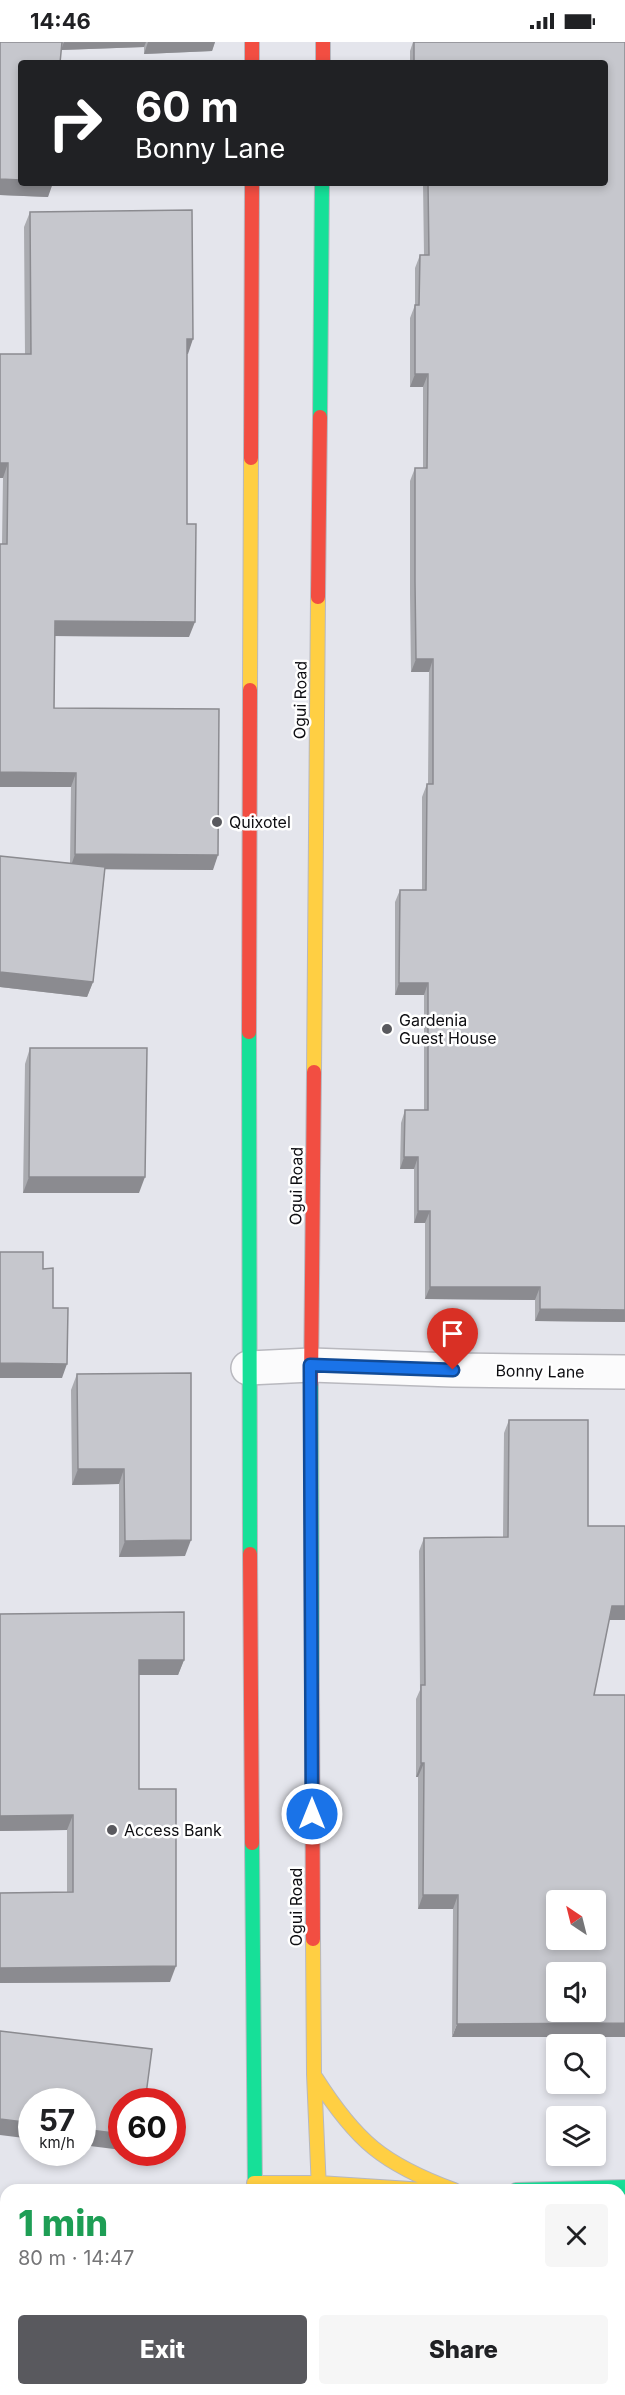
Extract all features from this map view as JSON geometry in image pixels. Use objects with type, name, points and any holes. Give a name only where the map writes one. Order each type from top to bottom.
[{"type":"main road","points":[[252,42],[252,60]]},
{"type":"main road","points":[[323,42],[323,60]]},
{"type":"main road","points":[[252,186],[248,1368],[254,2184]]},
{"type":"main road","name":"Ogui Road","points":[[319,2184],[314,2074],[310,1365],[322,186]]},
{"type":"main road","points":[[314,2074],[337,2113],[373,2152],[421,2178],[438,2184]]},
{"type":"street","name":"Bonny Lane","points":[[248,1368],[310,1365],[453,1370],[625,1372]]},
{"type":"building","points":[[0,42],[62,42],[60,60],[18,60],[18,180],[0,179]]},
{"type":"building","points":[[414,42],[625,42],[625,1310],[540,1309],[540,1287],[430,1287],[430,1211],[418,1211],[418,1157],[404,1157],[405,1110],[428,1110],[428,983],[399,983],[400,890],[426,890],[427,784],[433,784],[433,659],[416,659],[415,582],[415,468],[427,468],[428,374],[415,374],[415,305],[419,305],[420,255],[429,255],[428,186],[608,186],[608,60],[414,60]]},
{"type":"building","points":[[192,210],[193,339],[187,339],[187,524],[196,524],[195,622],[55,621],[54,708],[219,709],[218,855],[75,854],[76,773],[0,772],[0,544],[7,544],[8,463],[0,463],[0,354],[31,354],[30,212]]},
{"type":"building","points":[[0,856],[105,867],[93,982],[0,972]]},
{"type":"building","points":[[30,1048],[147,1048],[145,1177],[29,1177]]},
{"type":"building","points":[[0,1252],[43,1252],[43,1269],[53,1268],[53,1308],[68,1308],[67,1364],[0,1363]]},
{"type":"building","points":[[191,1373],[191,1540],[125,1541],[124,1469],[78,1469],[77,1374]]},
{"type":"building","points":[[509,1420],[588,1420],[588,1526],[625,1526],[625,1606],[612,1606],[594,1695],[625,1695],[625,2023],[457,2024],[458,1895],[423,1895],[424,1763],[421,1763],[421,1685],[425,1685],[424,1538],[508,1537]]},
{"type":"building","points":[[184,1612],[184,1660],[139,1660],[139,1789],[176,1789],[176,1966],[0,1968],[0,1893],[73,1892],[73,1815],[0,1816],[0,1614]]},
{"type":"building","points":[[0,2031],[152,2049],[147,2088],[108,2088],[108,2132],[96,2131],[96,2088],[18,2088],[18,2121],[0,2119]]},
{"type":"traffic: fast","points":[[320,417],[322,186]]},
{"type":"traffic: fast","points":[[249,1032],[250,1554]]},
{"type":"traffic: fast","points":[[311,1383],[312,1686]]},
{"type":"traffic: fast","points":[[252,1843],[255,2184]]},
{"type":"traffic: slow","points":[[250,690],[251,458]]},
{"type":"traffic: slow","points":[[314,1072],[318,597]]},
{"type":"traffic: slow","points":[[313,1939],[314,2074],[319,2184]]},
{"type":"traffic: slow","points":[[316,2078],[344,2118],[373,2148],[408,2170],[439,2184]]},
{"type":"traffic: slow","points":[[254,2183],[334,2184]]},
{"type":"traffic: jam","points":[[252,42],[252,60]]},
{"type":"traffic: jam","points":[[323,42],[323,60]]},
{"type":"traffic: jam","points":[[251,458],[252,186]]},
{"type":"traffic: jam","points":[[318,597],[320,417]]},
{"type":"traffic: jam","points":[[249,1032],[250,690]]},
{"type":"traffic: jam","points":[[311,1383],[314,1072]]},
{"type":"traffic: jam","points":[[250,1554],[252,1843]]},
{"type":"traffic: jam","points":[[312,1686],[313,1939]]},
{"type":"place","name":"Quixotel","points":[[217,822]]},
{"type":"place","name":"Gardenia Guest House","points":[[387,1029]]},
{"type":"place","name":"Access Bank","points":[[112,1830]]},
{"type":"route","points":[[312,1814],[310,1365],[453,1370]]}]
